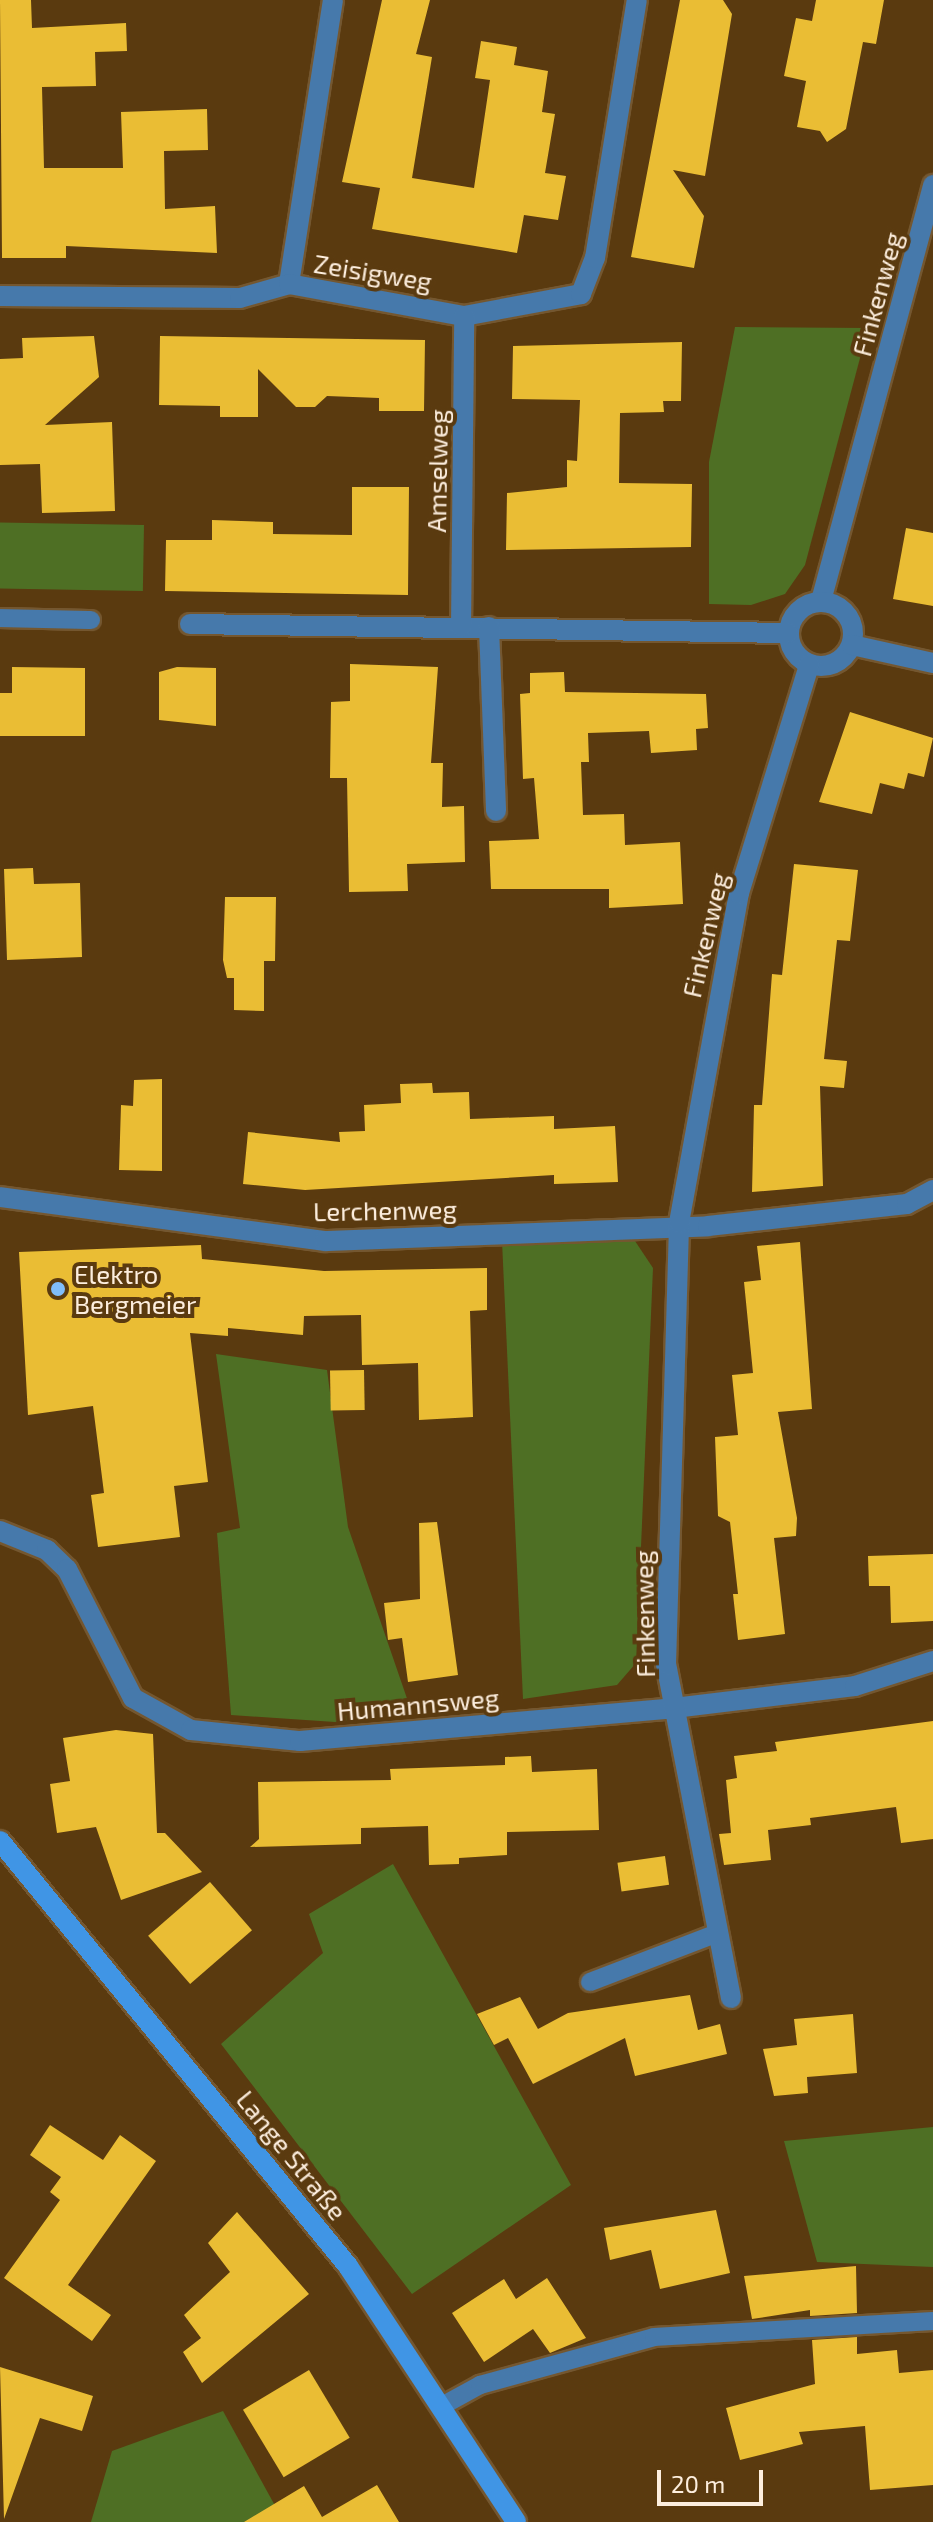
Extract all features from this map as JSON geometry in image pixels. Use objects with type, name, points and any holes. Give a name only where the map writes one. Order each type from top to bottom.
[{"type":"main road","name":"Lange Straße","points":[[0,1841],[348,2266],[516,2522]]},
{"type":"street","points":[[289,284],[333,0]]},
{"type":"street","name":"Zeisigweg","points":[[0,296],[240,298],[289,284],[464,316],[581,294],[595,258],[637,0]]},
{"type":"street","name":"Finkenweg","points":[[821,601],[933,185]]},
{"type":"street","name":"Amselweg","points":[[461,627],[464,316]]},
{"type":"street","points":[[821,601],[846,616],[852,645],[827,667],[809,665],[794,654],[788,633],[804,606],[821,601]]},
{"type":"street","points":[[190,624],[788,633]]},
{"type":"street","points":[[489,627],[496,811]]},
{"type":"street","points":[[852,645],[933,663]]},
{"type":"street","name":"Finkenweg","points":[[731,1998],[715,1934],[666,1664],[679,1223],[739,893],[809,665]]},
{"type":"street","points":[[679,1223],[708,1226],[907,1204],[933,1190]]},
{"type":"street","name":"Lerchenweg","points":[[0,1197],[325,1241],[679,1223]]},
{"type":"street","name":"Humannsweg","points":[[0,1531],[47,1550],[67,1569],[133,1698],[191,1730],[300,1741],[674,1708],[855,1686],[933,1661]]},
{"type":"lane","points":[[0,618],[91,620]]},
{"type":"lane","points":[[590,1982],[715,1934]]},
{"type":"lane","points":[[440,2407],[480,2385],[654,2337],[933,2321]]},
{"type":"green space","points":[[735,327],[868,328],[805,565],[785,594],[751,605],[709,604],[709,462]]},
{"type":"green space","points":[[0,522],[144,525],[143,591],[0,588]]},
{"type":"green space","points":[[633,1238],[653,1268],[636,1663],[617,1685],[523,1699],[502,1241]]},
{"type":"green space","points":[[216,1354],[327,1370],[348,1527],[412,1713],[335,1722],[231,1715],[217,1533],[240,1528]]},
{"type":"green space","points":[[393,1864],[571,2185],[412,2294],[221,2044],[323,1953],[309,1914]]},
{"type":"green space","points":[[933,2127],[933,2267],[817,2262],[784,2141]]},
{"type":"green space","points":[[223,2411],[284,2522],[91,2522],[112,2451]]},
{"type":"building","points":[[0,0],[31,0],[32,28],[126,23],[127,51],[95,52],[96,86],[42,87],[44,168],[123,168],[121,112],[207,109],[208,150],[164,151],[165,209],[215,206],[217,253],[66,246],[66,258],[2,258]]},
{"type":"building","points":[[382,0],[430,0],[416,54],[432,57],[412,178],[474,188],[490,80],[475,78],[481,41],[517,47],[514,65],[548,71],[542,112],[555,114],[545,173],[566,176],[558,220],[524,215],[517,253],[372,229],[380,188],[342,182]]},
{"type":"building","points":[[680,0],[723,0],[732,14],[705,176],[673,170],[704,216],[694,268],[631,257]]},
{"type":"building","points":[[816,0],[884,0],[876,44],[863,42],[846,129],[827,142],[820,131],[797,127],[806,81],[784,76],[796,18],[812,21]]},
{"type":"building","points":[[94,336],[99,377],[45,425],[112,422],[115,511],[42,513],[40,464],[0,465],[0,359],[23,358],[22,338]]},
{"type":"building","points":[[160,336],[425,340],[424,411],[379,411],[379,398],[327,396],[315,407],[296,407],[258,369],[258,417],[220,417],[220,406],[159,405]]},
{"type":"building","points":[[682,342],[681,401],[663,401],[664,412],[620,413],[619,483],[692,484],[691,547],[506,550],[507,493],[567,487],[567,460],[577,461],[580,400],[512,399],[513,346]]},
{"type":"building","points":[[352,487],[409,487],[408,595],[165,591],[166,540],[212,540],[212,520],[273,522],[273,534],[352,535]]},
{"type":"building","points":[[906,528],[933,533],[933,606],[893,599]]},
{"type":"building","points":[[350,664],[438,667],[431,763],[443,763],[442,807],[464,806],[465,862],[407,864],[408,891],[349,892],[347,778],[330,778],[331,702],[350,701]]},
{"type":"building","points":[[12,667],[85,668],[85,736],[0,736],[0,693],[12,693]]},
{"type":"building","points":[[177,667],[216,668],[216,726],[159,720],[159,672]]},
{"type":"building","points":[[564,672],[565,692],[706,694],[708,728],[696,729],[697,750],[651,753],[649,731],[588,733],[589,762],[581,762],[583,815],[624,814],[625,845],[680,842],[683,904],[609,908],[609,889],[491,889],[489,841],[539,839],[534,778],[523,779],[520,694],[530,693],[530,673]]},
{"type":"building","points":[[850,712],[933,738],[924,777],[908,773],[904,789],[880,783],[872,814],[819,802]]},
{"type":"building","points":[[794,864],[858,870],[850,941],[837,940],[824,1059],[847,1061],[844,1088],[820,1086],[823,1186],[752,1192],[754,1105],[762,1105],[772,974],[782,975]]},
{"type":"building","points":[[33,868],[34,884],[80,883],[82,957],[7,960],[4,869]]},
{"type":"building","points":[[225,897],[276,897],[275,961],[264,961],[264,1011],[234,1010],[234,978],[227,978],[223,960]]},
{"type":"building","points":[[162,1079],[162,1171],[119,1170],[121,1105],[133,1106],[134,1080]]},
{"type":"building","points":[[432,1083],[433,1093],[469,1092],[470,1119],[554,1116],[554,1129],[615,1126],[618,1182],[554,1184],[554,1175],[305,1190],[243,1184],[248,1132],[340,1142],[339,1132],[365,1131],[364,1105],[401,1103],[400,1084]]},
{"type":"building","points":[[800,1242],[812,1409],[778,1412],[797,1518],[796,1536],[774,1538],[785,1634],[738,1640],[733,1594],[738,1594],[730,1522],[718,1516],[715,1437],[738,1435],[732,1375],[753,1373],[744,1282],[761,1280],[757,1246]]},
{"type":"building","points":[[201,1245],[202,1259],[324,1271],[487,1268],[487,1310],[470,1311],[473,1417],[419,1420],[418,1363],[362,1365],[361,1315],[304,1316],[303,1335],[228,1328],[228,1336],[190,1333],[208,1482],[174,1486],[180,1537],[98,1547],[91,1495],[104,1493],[93,1406],[28,1415],[19,1252]]},
{"type":"building","points":[[364,1370],[365,1410],[331,1411],[330,1371]]},
{"type":"building","points":[[437,1522],[458,1675],[408,1682],[402,1638],[388,1640],[384,1603],[420,1599],[419,1523]]},
{"type":"building","points":[[933,1554],[933,1621],[891,1623],[890,1586],[869,1586],[868,1556]]},
{"type":"building","points":[[933,1721],[933,1839],[901,1843],[896,1807],[810,1818],[811,1825],[768,1830],[771,1860],[724,1865],[719,1834],[731,1833],[726,1780],[737,1778],[734,1756],[777,1751],[775,1742]]},
{"type":"building","points":[[116,1730],[153,1734],[157,1833],[165,1833],[202,1872],[121,1900],[96,1827],[57,1833],[50,1784],[70,1781],[63,1738]]},
{"type":"building","points":[[531,1756],[532,1772],[597,1769],[599,1830],[507,1832],[507,1855],[459,1858],[459,1864],[429,1865],[428,1826],[361,1828],[361,1844],[250,1847],[259,1839],[258,1782],[391,1780],[390,1769],[505,1765],[505,1757]]},
{"type":"building","points":[[665,1856],[669,1885],[622,1891],[617,1863]]},
{"type":"building","points":[[210,1882],[252,1930],[190,1984],[148,1936]]},
{"type":"building","points":[[690,1995],[698,2030],[720,2024],[727,2054],[635,2076],[625,2038],[533,2084],[508,2038],[494,2045],[477,2014],[520,1997],[538,2029],[568,2013]]},
{"type":"building","points":[[853,2014],[857,2073],[807,2077],[808,2093],[774,2096],[763,2049],[797,2045],[794,2019]]},
{"type":"building","points":[[50,2125],[103,2160],[120,2135],[156,2161],[68,2285],[111,2315],[92,2341],[4,2278],[60,2200],[50,2192],[61,2177],[30,2155]]},
{"type":"building","points":[[716,2210],[730,2273],[660,2289],[651,2250],[610,2260],[604,2228]]},
{"type":"building","points":[[237,2212],[309,2294],[202,2383],[183,2352],[201,2338],[184,2315],[230,2272],[208,2243]]},
{"type":"building","points":[[856,2266],[857,2313],[810,2316],[810,2310],[752,2319],[744,2276]]},
{"type":"building","points":[[547,2278],[586,2338],[550,2353],[533,2329],[484,2362],[452,2313],[504,2279],[516,2299]]},
{"type":"building","points":[[857,2337],[857,2354],[897,2350],[899,2373],[933,2370],[933,2485],[870,2490],[865,2426],[799,2432],[803,2444],[740,2460],[726,2408],[815,2384],[812,2340]]},
{"type":"building","points":[[0,2367],[93,2396],[82,2431],[40,2418],[4,2519]]},
{"type":"building","points":[[309,2370],[350,2438],[284,2477],[243,2410]]},
{"type":"building","points":[[377,2485],[399,2522],[244,2522],[304,2486],[322,2517]]},
{"type":"place","name":"Elektro Bergmeier","points":[[58,1289]]}]
